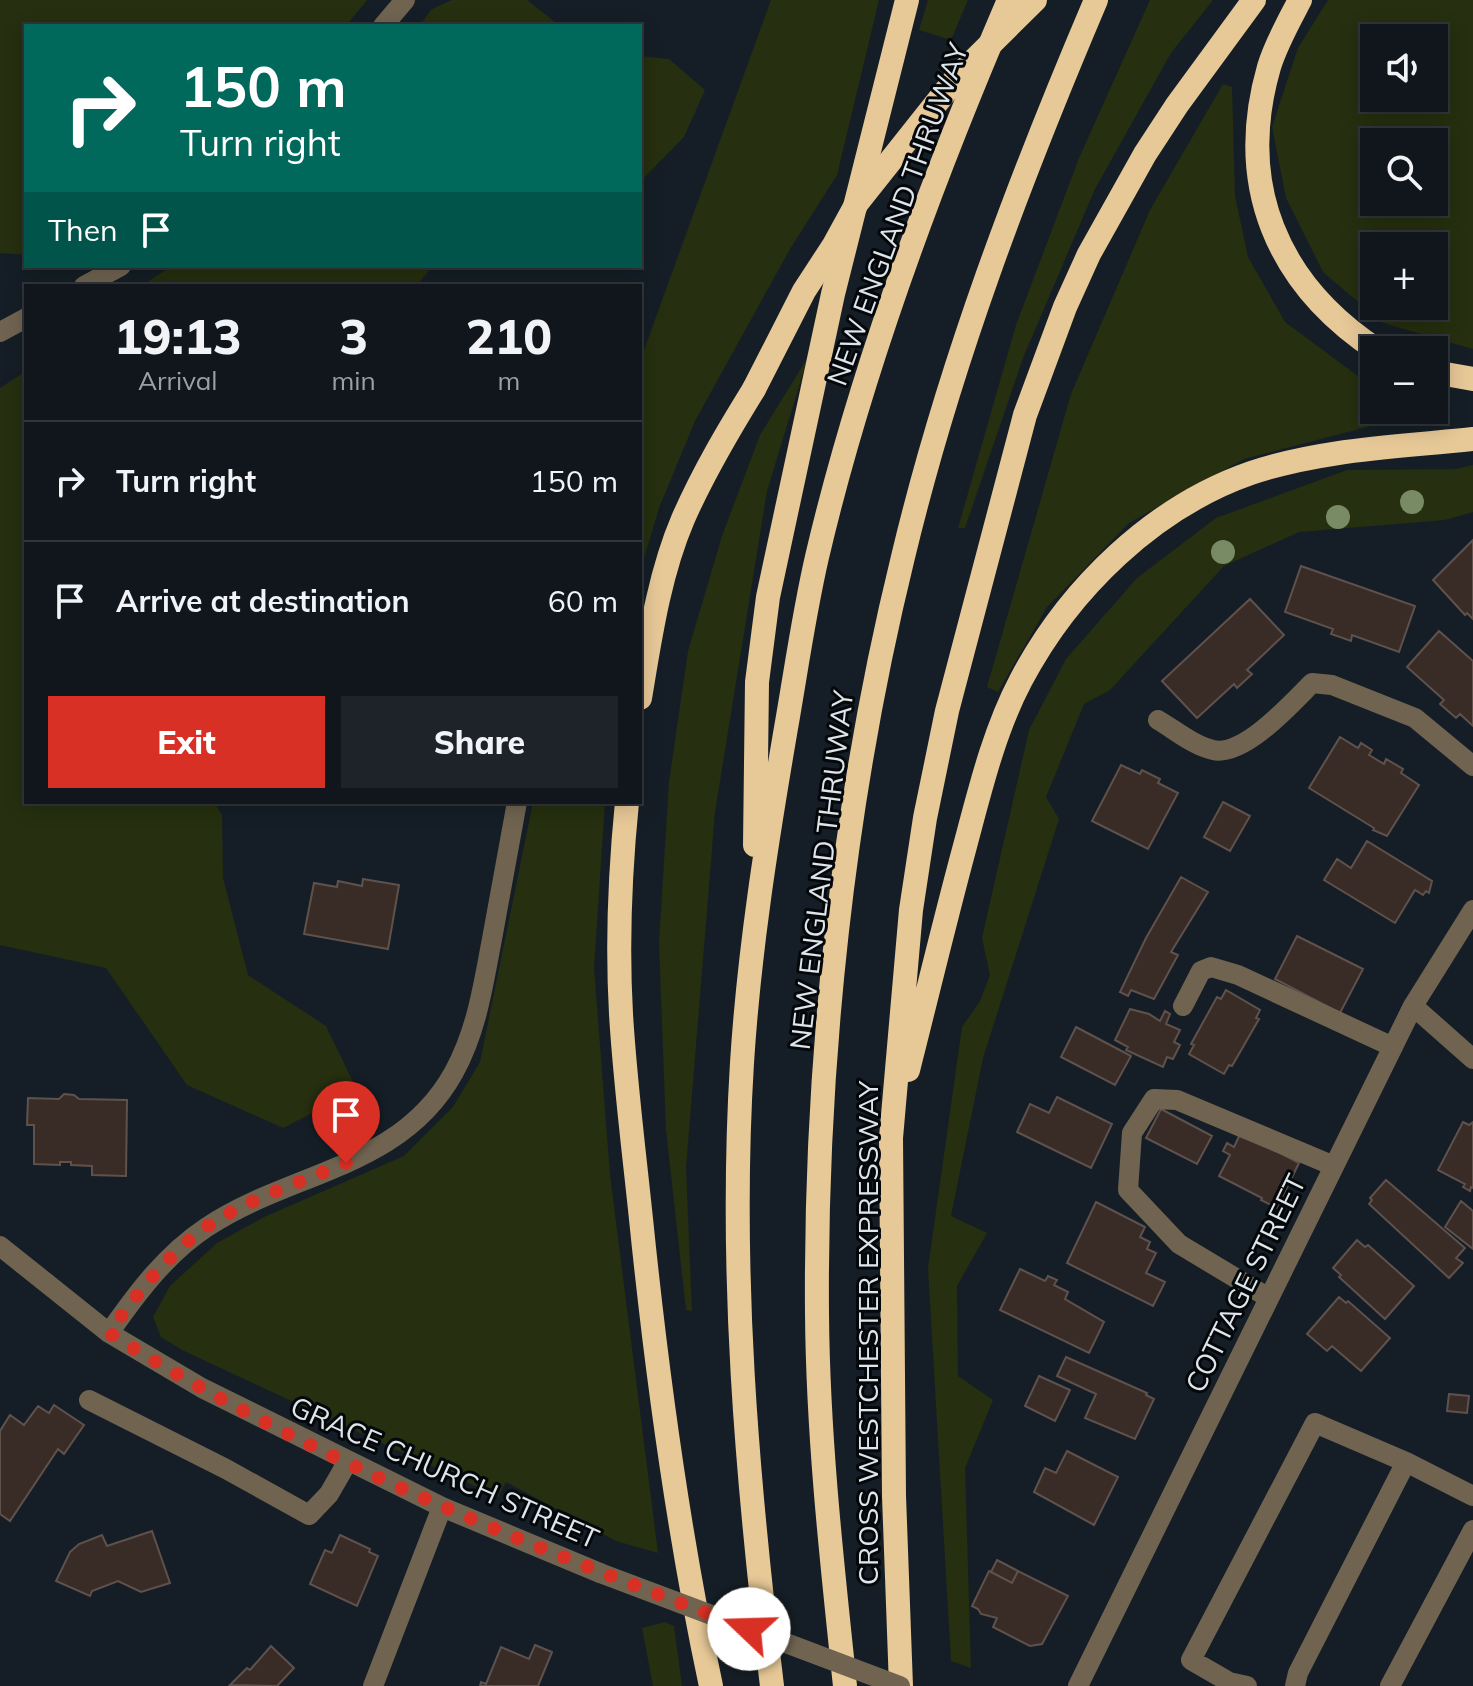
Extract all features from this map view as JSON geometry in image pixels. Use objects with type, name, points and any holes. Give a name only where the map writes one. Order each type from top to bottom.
[{"type":"highway","points":[[756,925],[757,682],[768,597],[833,294],[907,0]]},
{"type":"highway","name":"NEW ENGLAND THRUWAY","points":[[772,1686],[745,1421],[738,1272],[742,1065],[756,925],[774,797],[817,558],[850,437],[885,320],[975,80],[1009,0]]},
{"type":"highway","points":[[642,688],[670,555],[682,521],[804,291],[857,203],[957,77],[1035,0]]},
{"type":"highway","name":"NEW ENGLAND THRUWAY","points":[[845,1686],[830,1538],[817,1314],[827,1046],[852,819],[876,678],[900,571],[941,421],[992,260],[1096,0]]},
{"type":"highway","name":"CROSS WESTCHESTER EXPRESSWAY","points":[[901,1686],[893,1480],[891,1138],[911,910],[925,818],[950,696],[1025,415],[1065,307],[1116,203],[1177,105],[1254,0]]},
{"type":"highway","points":[[1300,0],[1270,64],[1262,94],[1258,162],[1263,198],[1275,235],[1292,268],[1315,298],[1344,328],[1360,339]]},
{"type":"highway","points":[[1448,375],[1473,379]]},
{"type":"highway","points":[[891,1138],[968,834],[1003,719],[1047,636],[1081,593],[1105,566],[1175,512],[1248,474],[1321,456],[1473,439]]},
{"type":"highway","points":[[627,804],[619,955],[630,1119],[664,1426],[711,1686]]},
{"type":"street","points":[[385,24],[405,0]]},
{"type":"street","points":[[88,284],[117,268]]},
{"type":"street","points":[[0,332],[24,319]]},
{"type":"street","points":[[1158,720],[1210,750],[1221,751],[1249,741],[1312,683],[1332,685],[1415,718],[1473,766]]},
{"type":"street","points":[[109,1333],[151,1277],[206,1227],[230,1213],[375,1150],[419,1120],[436,1100],[453,1074],[477,1022],[517,804]]},
{"type":"street","name":"COTTAGE STREET","points":[[1078,1686],[1413,1006],[1473,910]]},
{"type":"street","points":[[1183,1006],[1201,971],[1211,967],[1238,975],[1393,1047]]},
{"type":"street","points":[[1413,1006],[1473,1059]]},
{"type":"street","points":[[1269,1298],[1179,1244],[1128,1190],[1132,1133],[1154,1099],[1177,1100],[1334,1166]]},
{"type":"street","name":"GRACE CHURCH STREET","points":[[0,1246],[109,1333],[202,1388],[442,1507],[600,1573],[901,1686]]},
{"type":"street","points":[[89,1400],[309,1515],[329,1494],[348,1461]]},
{"type":"street","points":[[1247,1686],[1229,1682],[1191,1660],[1315,1423],[1406,1462],[1473,1496]]},
{"type":"street","points":[[1295,1686],[1298,1673],[1406,1462]]},
{"type":"street","points":[[373,1686],[442,1507]]},
{"type":"street","points":[[1390,1686],[1473,1530]]},
{"type":"green space","points":[[0,0],[367,0],[348,24],[24,24],[24,255],[0,253]]},
{"type":"green space","points":[[452,0],[527,0],[557,24],[421,24],[432,9]]},
{"type":"green space","points":[[771,0],[879,0],[837,175],[790,249],[695,421],[659,508],[642,565],[642,355]]},
{"type":"green space","points":[[928,0],[968,0],[951,40],[919,30]]},
{"type":"green space","points":[[1150,0],[1213,0],[1171,53],[1095,189],[1023,358],[965,528],[958,528],[1016,325],[1079,158]]},
{"type":"green space","points":[[1328,0],[1473,0],[1473,349],[1448,342],[1448,336],[1428,336],[1379,320],[1448,320],[1448,232],[1360,232],[1360,303],[1323,272],[1286,198],[1272,127],[1298,48]]},
{"type":"green space","points":[[642,56],[669,59],[705,90],[684,137],[642,180]]},
{"type":"green space","points":[[1223,84],[1232,87],[1235,196],[1248,257],[1285,322],[1360,378],[1360,424],[1368,424],[1367,427],[1244,459],[1129,523],[1047,607],[998,692],[987,687],[1071,394],[1150,210]]},
{"type":"green space","points":[[169,268],[430,268],[418,284],[144,284]]},
{"type":"green space","points":[[808,357],[767,491],[715,812],[686,1168],[692,1311],[686,1310],[666,1130],[659,942],[669,782],[688,651],[722,536],[760,435]]},
{"type":"green space","points":[[24,372],[24,804],[215,804],[222,815],[223,878],[248,975],[326,1026],[357,1090],[283,1128],[187,1085],[106,968],[0,945],[0,388]]},
{"type":"green space","points":[[1473,465],[1473,512],[1445,520],[1299,532],[1224,566],[1110,690],[1084,704],[1046,797],[1059,819],[983,1058],[951,1216],[987,1233],[957,1286],[958,1376],[993,1400],[965,1468],[971,1668],[951,1661],[928,1268],[962,1027],[980,1001],[990,975],[982,938],[1029,730],[1066,659],[1137,578],[1216,518],[1347,470],[1457,469]]},
{"type":"green space","points":[[533,804],[605,804],[594,968],[610,1175],[658,1553],[616,1541],[506,1482],[498,1497],[182,1350],[161,1337],[153,1317],[170,1286],[217,1243],[264,1217],[404,1156],[453,1107],[480,1062]]},
{"type":"green space","points":[[665,1622],[674,1626],[682,1686],[653,1686],[642,1628]]},
{"type":"building","points":[[1473,540],[1473,619],[1467,613],[1465,615],[1433,580]]},
{"type":"building","points":[[1301,566],[1415,606],[1399,652],[1352,635],[1351,641],[1331,634],[1333,629],[1285,612]]},
{"type":"building","points":[[1250,599],[1284,635],[1247,670],[1252,674],[1237,688],[1234,684],[1197,718],[1162,681]]},
{"type":"building","points":[[1439,631],[1473,661],[1473,726],[1460,714],[1456,718],[1440,704],[1444,700],[1407,667]]},
{"type":"building","points":[[1340,737],[1358,748],[1361,743],[1372,750],[1369,755],[1384,764],[1386,759],[1403,769],[1401,773],[1419,785],[1387,836],[1309,788]]},
{"type":"building","points":[[1121,765],[1140,774],[1142,770],[1178,793],[1148,849],[1092,821]]},
{"type":"building","points":[[1223,802],[1250,816],[1230,851],[1204,837]]},
{"type":"building","points":[[1367,841],[1432,881],[1429,893],[1426,891],[1423,895],[1415,890],[1395,923],[1324,880],[1337,859],[1351,868]]},
{"type":"building","points":[[1181,877],[1208,892],[1171,952],[1178,955],[1154,999],[1131,990],[1128,996],[1120,992]]},
{"type":"building","points":[[363,879],[399,885],[388,949],[304,934],[314,883],[337,887],[338,881],[362,886]]},
{"type":"building","points":[[1297,936],[1363,969],[1340,1013],[1275,979]]},
{"type":"building","points":[[1226,990],[1260,1010],[1256,1018],[1259,1019],[1232,1066],[1229,1065],[1224,1074],[1189,1054],[1194,1045],[1191,1044],[1217,997],[1221,999]]},
{"type":"building","points":[[1130,1009],[1149,1014],[1160,1021],[1165,1011],[1170,1014],[1166,1024],[1180,1030],[1174,1042],[1180,1045],[1173,1059],[1167,1057],[1163,1067],[1126,1050],[1128,1047],[1115,1040]]},
{"type":"building","points":[[1076,1027],[1131,1056],[1115,1085],[1061,1057]]},
{"type":"building","points":[[64,1094],[79,1099],[127,1100],[126,1176],[92,1175],[92,1166],[71,1165],[71,1162],[60,1162],[60,1165],[34,1164],[34,1125],[27,1125],[28,1098],[59,1099]]},
{"type":"building","points":[[1057,1097],[1112,1124],[1091,1168],[1017,1132],[1030,1104],[1049,1113]]},
{"type":"building","points":[[1161,1109],[1212,1136],[1197,1164],[1146,1138]]},
{"type":"building","points":[[1463,1122],[1469,1125],[1473,1122],[1473,1188],[1470,1191],[1463,1187],[1465,1184],[1438,1170]]},
{"type":"building","points":[[1241,1132],[1299,1163],[1277,1208],[1219,1176],[1230,1155],[1223,1151],[1227,1143],[1234,1147]]},
{"type":"building","points":[[1386,1180],[1465,1248],[1456,1258],[1463,1263],[1449,1278],[1369,1204],[1370,1198]]},
{"type":"building","points":[[1461,1201],[1473,1211],[1473,1249],[1445,1227]]},
{"type":"building","points":[[1096,1202],[1145,1227],[1140,1237],[1150,1242],[1147,1249],[1156,1253],[1146,1273],[1165,1282],[1153,1306],[1067,1263]]},
{"type":"building","points":[[1357,1240],[1365,1247],[1368,1245],[1414,1286],[1385,1319],[1333,1268]]},
{"type":"building","points":[[1020,1269],[1045,1281],[1048,1276],[1057,1280],[1054,1285],[1068,1292],[1065,1299],[1104,1322],[1089,1353],[1000,1310]]},
{"type":"building","points":[[1339,1297],[1346,1303],[1348,1301],[1390,1338],[1361,1371],[1332,1346],[1327,1351],[1307,1334]]},
{"type":"building","points":[[1066,1357],[1154,1399],[1135,1439],[1085,1418],[1096,1394],[1057,1376]]},
{"type":"building","points":[[1039,1376],[1070,1390],[1055,1421],[1025,1406]]},
{"type":"building","points":[[1449,1394],[1469,1396],[1467,1413],[1447,1411]]},
{"type":"building","points":[[54,1405],[84,1425],[64,1454],[58,1449],[10,1521],[0,1514],[0,1431],[10,1415],[24,1425],[38,1406],[49,1413]]},
{"type":"building","points":[[1067,1451],[1118,1477],[1094,1525],[1034,1492],[1045,1468],[1056,1473]]},
{"type":"building","points":[[152,1531],[170,1583],[141,1592],[118,1581],[92,1591],[90,1596],[56,1581],[70,1552],[79,1544],[102,1535],[107,1546]]},
{"type":"building","points":[[340,1535],[378,1556],[357,1606],[310,1584],[325,1550],[332,1553]]},
{"type":"building","points":[[997,1560],[1018,1571],[1012,1583],[991,1572]]},
{"type":"building","points":[[989,1571],[1012,1583],[1018,1571],[1068,1596],[1042,1644],[1030,1646],[993,1627],[997,1618],[981,1614],[972,1606]]},
{"type":"building","points":[[535,1645],[552,1652],[538,1686],[480,1686],[481,1682],[486,1684],[501,1647],[529,1659]]},
{"type":"building","points":[[271,1646],[294,1668],[277,1686],[230,1685],[247,1668],[250,1670]]},
{"type":"route","points":[[346,1163],[230,1213],[206,1227],[151,1277],[109,1333],[227,1401],[442,1507],[600,1573],[749,1629]]}]
